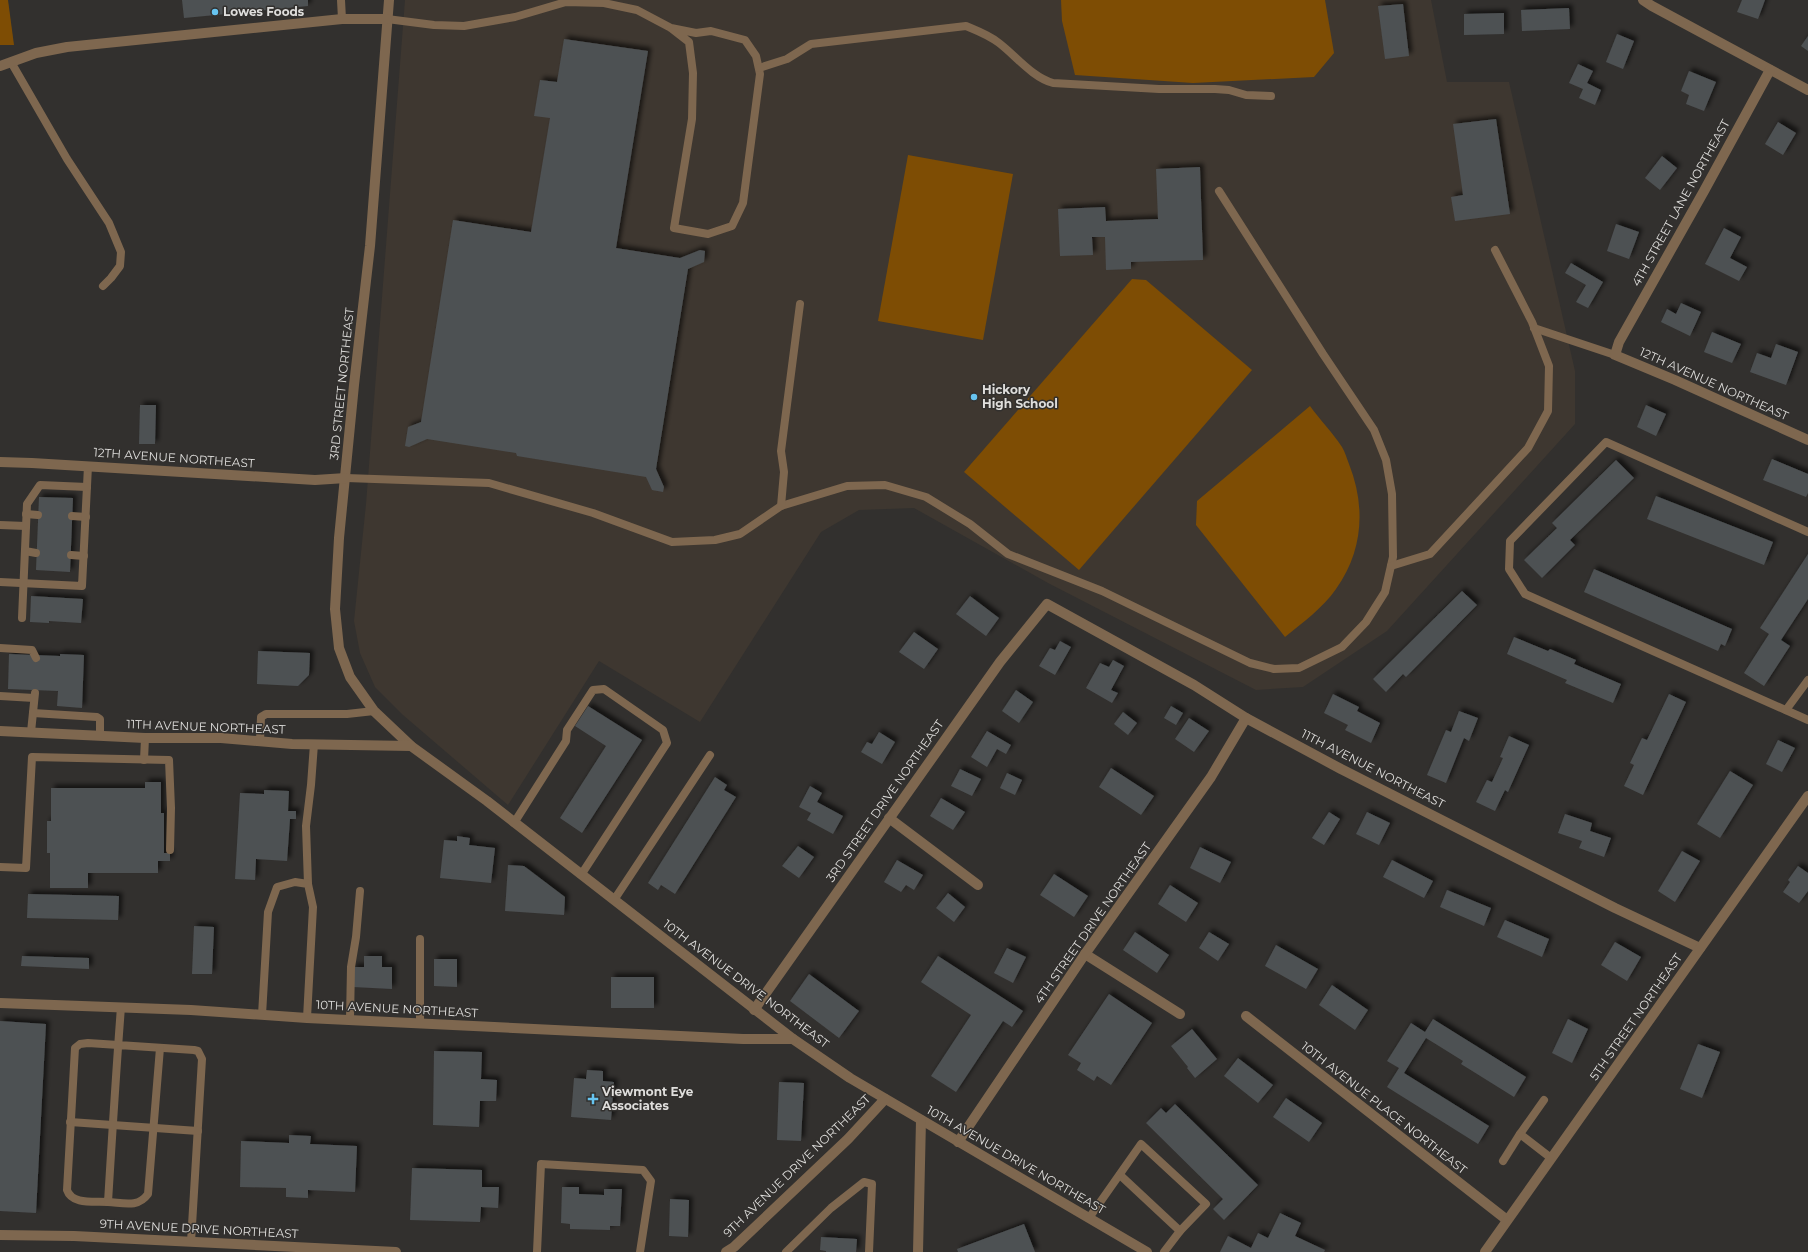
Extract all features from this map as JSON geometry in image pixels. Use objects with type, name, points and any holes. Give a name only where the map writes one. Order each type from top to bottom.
[{"type":"street","name":"3RD STREET NORTHEAST","points":[[389,0],[370,246],[354,385],[339,538],[335,609],[336,632],[339,648],[350,677],[374,712],[411,746]]},
{"type":"street","points":[[1643,0],[1808,90]]},
{"type":"street","points":[[0,66],[36,53],[67,47],[342,20],[387,19]]},
{"type":"street","name":"4TH STREET LANE NORTHEAST","points":[[1616,352],[1630,322],[1770,70]]},
{"type":"street","name":"12TH AVENUE NORTHEAST","points":[[1616,352],[1674,380],[1808,440]]},
{"type":"street","name":"12TH AVENUE NORTHEAST","points":[[0,462],[315,480],[346,478]]},
{"type":"street","name":"11TH AVENUE NORTHEAST","points":[[1042,610],[1047,604],[1194,685],[1246,718],[1341,769],[1615,908],[1700,948]]},
{"type":"street","name":"3RD STREET DRIVE NORTHEAST","points":[[754,1010],[1000,662],[1042,610]]},
{"type":"street","name":"4TH STREET DRIVE NORTHEAST","points":[[958,1142],[1086,954],[1211,778],[1246,718]]},
{"type":"street","name":"11TH AVENUE NORTHEAST","points":[[0,731],[145,738],[221,738],[314,744],[411,746]]},
{"type":"street","name":"10TH AVENUE DRIVE NORTHEAST","points":[[411,746],[514,823],[793,1039],[850,1078],[1147,1252]]},
{"type":"street","name":"5TH STREET NORTHEAST","points":[[1485,1252],[1808,796]]},
{"type":"street","points":[[889,818],[978,885]]},
{"type":"street","points":[[1086,954],[1180,1014]]},
{"type":"street","name":"10TH AVENUE NORTHEAST","points":[[0,1003],[121,1007],[307,1018],[420,1022],[743,1039],[793,1039]]},
{"type":"street","name":"10TH AVENUE PLACE NORTHEAST","points":[[1246,1016],[1507,1220]]},
{"type":"street","name":"9TH AVENUE DRIVE NORTHEAST","points":[[726,1252],[848,1138],[886,1099]]},
{"type":"street","points":[[918,1252],[921,1120]]},
{"type":"street","name":"9TH AVENUE DRIVE NORTHEAST","points":[[0,1235],[74,1236],[391,1252]]},
{"type":"lane","points":[[341,0],[342,20]]},
{"type":"lane","points":[[387,19],[434,25],[464,26],[515,17],[566,2],[604,3],[637,10],[670,28],[689,42],[693,73],[692,119],[674,228],[708,234],[732,226],[743,203],[760,74],[759,68],[756,56],[745,40],[711,32],[696,33],[670,28]]},
{"type":"lane","points":[[759,68],[787,59],[811,44],[966,26],[984,33],[999,43],[1043,80],[1053,83],[1159,89],[1215,89],[1229,90],[1246,95],[1271,96]]},
{"type":"lane","points":[[11,62],[67,159],[109,223],[121,252],[120,266],[103,286]]},
{"type":"lane","points":[[346,478],[489,483],[593,512],[672,542],[714,540],[740,534],[781,506],[847,486],[885,485],[926,497],[970,524],[1008,554],[1102,591],[1250,663],[1274,669],[1299,668],[1342,647],[1366,622],[1385,592],[1393,557],[1392,494],[1386,460],[1374,430],[1323,354],[1219,191]]},
{"type":"lane","points":[[1391,566],[1430,554],[1528,448],[1548,411],[1549,366],[1534,328],[1495,250]]},
{"type":"lane","points":[[781,506],[784,472],[781,451],[800,304]]},
{"type":"lane","points":[[1534,328],[1616,352]]},
{"type":"lane","points":[[1808,532],[1606,442],[1510,540],[1509,569],[1525,594],[1808,720]]},
{"type":"lane","points":[[0,582],[82,586],[88,466]]},
{"type":"lane","points":[[22,618],[27,504],[40,486],[87,487]]},
{"type":"lane","points":[[26,514],[38,514]]},
{"type":"lane","points":[[72,516],[86,517]]},
{"type":"lane","points":[[0,525],[26,526]]},
{"type":"lane","points":[[25,552],[36,552]]},
{"type":"lane","points":[[71,554],[84,556]]},
{"type":"lane","points":[[0,648],[32,650],[36,658]]},
{"type":"lane","points":[[1786,710],[1808,680]]},
{"type":"lane","points":[[514,823],[566,741],[567,730],[594,690],[604,689],[663,730],[667,743],[581,875]]},
{"type":"lane","points":[[0,696],[34,695],[31,732]]},
{"type":"lane","points":[[260,741],[261,717],[266,714],[347,714],[374,712]]},
{"type":"lane","points":[[33,713],[97,717],[100,719],[100,735]]},
{"type":"lane","points":[[144,760],[145,738]]},
{"type":"lane","points":[[307,1018],[313,907],[308,884],[306,826],[314,744]]},
{"type":"lane","points":[[614,900],[710,754]]},
{"type":"lane","points":[[0,867],[26,868],[32,757],[168,760],[171,808],[170,850]]},
{"type":"lane","points":[[262,1015],[268,912],[277,887],[295,882],[308,884]]},
{"type":"lane","points":[[350,1019],[351,967],[356,937],[360,891]]},
{"type":"lane","points":[[420,939],[420,1022]]},
{"type":"lane","points":[[108,1202],[121,1007]]},
{"type":"lane","points":[[160,1048],[148,1194],[139,1203],[74,1200],[69,1196],[66,1180],[76,1048],[80,1044],[88,1043],[194,1050],[200,1054],[202,1058],[191,1242]]},
{"type":"lane","points":[[1503,1161],[1544,1100]]},
{"type":"lane","points":[[70,1122],[198,1131]]},
{"type":"lane","points":[[1520,1134],[1551,1158]]},
{"type":"lane","points":[[1089,1218],[1141,1144],[1206,1204],[1180,1231],[1164,1252]]},
{"type":"lane","points":[[537,1252],[541,1164],[643,1170],[651,1181],[640,1252]]},
{"type":"lane","points":[[1120,1175],[1180,1231]]},
{"type":"lane","points":[[786,1252],[831,1208],[864,1182],[869,1182],[872,1184],[869,1252]]},
{"type":"shaded area","points":[[0,0],[8,0],[14,45],[0,45]]},
{"type":"shaded area","name":"Hickory High School","points":[[405,0],[1431,0],[1447,82],[1509,82],[1575,371],[1575,424],[1387,631],[1303,687],[1256,690],[1048,583],[914,508],[859,510],[821,532],[700,722],[599,661],[508,805],[403,715],[375,687],[360,653],[354,621],[366,504]]},
{"type":"shaded area","points":[[1061,0],[1325,0],[1334,53],[1314,77],[1193,83],[1075,75],[1062,21]]},
{"type":"shaded area","points":[[908,155],[1013,174],[983,340],[878,321]]},
{"type":"shaded area","points":[[1132,279],[1146,280],[1252,370],[1079,570],[964,472]]},
{"type":"shaded area","points":[[1310,406],[1345,453],[1358,496],[1359,528],[1352,559],[1336,589],[1319,609],[1285,637],[1196,525],[1197,501]]},
{"type":"building","name":"Lowes Foods","points":[[182,0],[308,0],[308,6],[184,18]]},
{"type":"building","points":[[1742,0],[1765,0],[1758,19],[1737,12]]},
{"type":"building","points":[[1403,4],[1409,56],[1385,59],[1378,6]]},
{"type":"building","points":[[1569,8],[1570,29],[1522,31],[1521,10]]},
{"type":"building","points":[[1504,13],[1504,34],[1464,35],[1464,14]]},
{"type":"building","points":[[1617,34],[1634,41],[1623,69],[1606,62]]},
{"type":"building","points":[[1808,36],[1808,51],[1801,46]]},
{"type":"building","points":[[564,39],[648,51],[616,248],[680,258],[700,250],[705,251],[704,262],[688,269],[656,469],[664,487],[663,492],[652,490],[646,477],[517,456],[516,453],[427,439],[409,447],[405,446],[408,427],[421,422],[453,220],[531,232],[550,118],[534,116],[540,80],[557,82]]},
{"type":"building","points":[[1578,64],[1593,71],[1587,83],[1601,90],[1595,105],[1579,98],[1583,89],[1569,83]]},
{"type":"building","points":[[1689,71],[1716,82],[1704,111],[1686,104],[1689,95],[1681,91]]},
{"type":"building","points":[[1496,119],[1510,214],[1455,221],[1451,197],[1463,195],[1453,124]]},
{"type":"building","points":[[1778,122],[1796,133],[1783,155],[1765,144]]},
{"type":"building","points":[[1662,156],[1677,168],[1660,190],[1645,178]]},
{"type":"building","points":[[1200,167],[1203,260],[1131,262],[1131,269],[1106,270],[1105,237],[1092,237],[1093,255],[1060,256],[1058,209],[1105,207],[1106,221],[1158,219],[1156,169]]},
{"type":"building","points":[[1616,224],[1639,232],[1629,259],[1607,251]]},
{"type":"building","points":[[1724,228],[1741,237],[1730,258],[1747,267],[1739,281],[1705,264]]},
{"type":"building","points":[[1571,263],[1603,282],[1588,308],[1576,302],[1586,285],[1565,273]]},
{"type":"building","points":[[1681,303],[1701,312],[1690,336],[1661,322],[1667,309],[1676,314]]},
{"type":"building","points":[[1712,332],[1741,344],[1732,363],[1704,352]]},
{"type":"building","points":[[1776,344],[1798,352],[1786,385],[1750,372],[1757,353],[1771,358]]},
{"type":"building","points":[[140,405],[156,405],[155,444],[139,444]]},
{"type":"building","points":[[1646,405],[1666,414],[1656,436],[1637,427]]},
{"type":"building","points":[[1772,459],[1808,474],[1808,493],[1806,497],[1763,480]]},
{"type":"building","points":[[1616,460],[1634,478],[1570,540],[1575,545],[1542,578],[1524,560],[1557,528],[1552,523]]},
{"type":"building","points":[[1656,496],[1773,542],[1764,565],[1647,519]]},
{"type":"building","points":[[39,497],[73,498],[70,572],[36,570]]},
{"type":"building","points":[[1808,554],[1808,599],[1781,640],[1790,646],[1764,686],[1744,673],[1769,634],[1760,628]]},
{"type":"building","points":[[1594,569],[1732,629],[1725,646],[1721,644],[1718,651],[1584,592]]},
{"type":"building","points":[[1462,591],[1477,605],[1406,677],[1403,674],[1386,692],[1373,679]]},
{"type":"building","points":[[31,596],[83,599],[81,623],[49,621],[49,623],[30,622]]},
{"type":"building","points":[[970,596],[999,618],[986,636],[956,614]]},
{"type":"building","points":[[914,632],[938,649],[924,669],[899,652]]},
{"type":"building","points":[[1514,637],[1548,651],[1550,649],[1576,660],[1574,664],[1621,684],[1613,703],[1565,683],[1567,680],[1507,654]]},
{"type":"building","points":[[1060,641],[1071,647],[1055,675],[1039,666],[1050,648],[1055,650]]},
{"type":"building","points":[[258,651],[310,653],[309,675],[298,686],[257,684]]},
{"type":"building","points":[[9,654],[60,656],[60,654],[84,655],[82,708],[57,706],[58,691],[8,689]]},
{"type":"building","points":[[1113,660],[1124,666],[1111,690],[1118,693],[1112,703],[1086,688],[1100,663],[1109,667]]},
{"type":"building","points":[[1016,690],[1033,702],[1019,723],[1002,711]]},
{"type":"building","points":[[1333,694],[1359,707],[1357,711],[1380,723],[1371,743],[1345,730],[1348,725],[1324,713]]},
{"type":"building","points":[[1669,694],[1686,702],[1643,795],[1624,786],[1634,765],[1630,763],[1642,738],[1647,740]]},
{"type":"building","points":[[588,706],[642,740],[582,833],[560,818],[606,746],[575,726]]},
{"type":"building","points":[[1171,706],[1183,713],[1176,725],[1164,718]]},
{"type":"building","points":[[1459,711],[1478,718],[1469,741],[1464,738],[1446,783],[1427,775],[1446,730],[1451,732]]},
{"type":"building","points":[[1123,712],[1137,723],[1128,735],[1114,724]]},
{"type":"building","points":[[1189,718],[1209,731],[1194,752],[1175,739]]},
{"type":"building","points":[[987,731],[1011,745],[1006,754],[997,749],[987,767],[971,757]]},
{"type":"building","points":[[879,732],[895,742],[882,764],[861,752],[867,742],[872,744]]},
{"type":"building","points":[[1509,736],[1529,745],[1508,792],[1505,790],[1495,811],[1476,802],[1487,780],[1492,782],[1503,758],[1500,757]]},
{"type":"building","points":[[1778,740],[1795,748],[1782,772],[1766,764]]},
{"type":"building","points":[[1111,768],[1154,796],[1141,815],[1099,787]]},
{"type":"building","points":[[960,769],[981,779],[972,796],[951,786]]},
{"type":"building","points":[[1730,771],[1753,785],[1720,838],[1697,824]]},
{"type":"building","points":[[1007,773],[1022,780],[1015,795],[1000,788]]},
{"type":"building","points":[[715,777],[727,785],[724,790],[736,797],[675,894],[661,885],[658,890],[648,883]]},
{"type":"building","points":[[145,782],[161,782],[161,813],[164,813],[164,853],[170,853],[170,861],[158,861],[158,873],[88,873],[88,888],[50,888],[50,853],[47,853],[47,821],[51,821],[51,788],[145,788]]},
{"type":"building","points":[[810,786],[822,793],[817,802],[843,816],[833,834],[807,820],[811,813],[799,807]]},
{"type":"building","points":[[264,790],[289,791],[288,811],[296,811],[296,819],[290,819],[287,861],[256,859],[255,880],[235,879],[240,793],[264,794]]},
{"type":"building","points":[[941,798],[965,812],[953,830],[930,816]]},
{"type":"building","points":[[1329,812],[1340,819],[1324,845],[1312,838]]},
{"type":"building","points":[[1367,812],[1390,823],[1379,845],[1356,834]]},
{"type":"building","points":[[1565,814],[1592,823],[1590,831],[1611,838],[1604,857],[1579,848],[1582,841],[1558,833]]},
{"type":"building","points":[[457,836],[470,838],[469,845],[495,848],[491,883],[440,878],[444,840],[457,841]]},
{"type":"building","points":[[798,846],[814,857],[799,878],[782,866]]},
{"type":"building","points":[[1200,847],[1231,862],[1220,883],[1190,868]]},
{"type":"building","points":[[1682,851],[1700,861],[1675,902],[1658,891]]},
{"type":"building","points":[[897,860],[923,875],[914,890],[906,885],[901,892],[884,882]]},
{"type":"building","points":[[1392,860],[1433,881],[1424,898],[1383,877]]},
{"type":"building","points":[[508,865],[524,866],[565,897],[564,915],[505,911]]},
{"type":"building","points":[[1798,866],[1808,873],[1808,891],[1799,903],[1783,892],[1790,882],[1788,880]]},
{"type":"building","points":[[1054,874],[1088,896],[1074,917],[1040,895]]},
{"type":"building","points":[[1170,885],[1198,903],[1186,922],[1158,904]]},
{"type":"building","points":[[1447,890],[1491,908],[1484,926],[1440,907]]},
{"type":"building","points":[[948,893],[965,907],[954,922],[936,908]]},
{"type":"building","points":[[28,894],[119,896],[118,920],[27,918]]},
{"type":"building","points":[[1505,920],[1549,939],[1542,957],[1497,937]]},
{"type":"building","points":[[194,926],[214,927],[212,974],[192,974]]},
{"type":"building","points":[[1135,932],[1169,955],[1157,973],[1123,950]]},
{"type":"building","points":[[1209,932],[1229,944],[1218,961],[1199,948]]},
{"type":"building","points":[[1615,942],[1641,957],[1627,981],[1601,965]]},
{"type":"building","points":[[1276,945],[1318,969],[1306,989],[1265,966]]},
{"type":"building","points":[[1007,948],[1026,957],[1013,983],[994,973]]},
{"type":"building","points":[[22,956],[89,958],[89,969],[21,966]]},
{"type":"building","points":[[364,956],[382,956],[382,967],[392,967],[392,989],[353,987],[353,967],[364,967]]},
{"type":"building","points":[[938,956],[1023,1011],[1012,1027],[1003,1021],[956,1092],[931,1076],[971,1015],[921,982]]},
{"type":"building","points":[[434,959],[457,959],[457,987],[434,986]]},
{"type":"building","points":[[809,974],[859,1011],[839,1038],[790,1001]]},
{"type":"building","points":[[611,977],[654,977],[654,1008],[611,1008]]},
{"type":"building","points":[[1332,985],[1368,1010],[1355,1030],[1319,1005]]},
{"type":"building","points":[[1109,994],[1152,1023],[1111,1085],[1097,1076],[1094,1081],[1077,1070],[1081,1063],[1068,1055]]},
{"type":"building","points":[[1433,1019],[1526,1077],[1514,1097],[1461,1064],[1463,1061],[1426,1038],[1404,1073],[1489,1126],[1478,1144],[1387,1087],[1399,1068],[1387,1061],[1411,1023],[1425,1032]]},
{"type":"building","points":[[1568,1019],[1588,1029],[1572,1063],[1552,1053]]},
{"type":"building","points":[[0,1021],[46,1024],[36,1213],[0,1211]]},
{"type":"building","points":[[1192,1029],[1217,1059],[1195,1078],[1171,1046]]},
{"type":"building","points":[[1698,1044],[1720,1052],[1702,1098],[1680,1089]]},
{"type":"building","points":[[434,1051],[482,1052],[481,1079],[497,1080],[496,1101],[480,1101],[479,1127],[433,1125]]},
{"type":"building","points":[[1238,1058],[1273,1085],[1258,1103],[1224,1076]]},
{"type":"building","name":"Viewmont Eye Associates","points":[[587,1070],[603,1071],[603,1081],[614,1082],[611,1120],[571,1117],[574,1078],[586,1079]]},
{"type":"building","points":[[779,1082],[804,1083],[801,1141],[777,1140]]},
{"type":"building","points":[[1286,1098],[1322,1123],[1309,1142],[1273,1117]]},
{"type":"building","points":[[1175,1104],[1258,1185],[1224,1220],[1213,1209],[1223,1199],[1146,1123],[1161,1108],[1166,1113]]},
{"type":"building","points":[[289,1135],[311,1136],[310,1144],[357,1146],[355,1192],[308,1190],[308,1198],[286,1197],[286,1188],[240,1187],[241,1141],[289,1143]]},
{"type":"building","points":[[412,1168],[482,1170],[482,1187],[499,1187],[498,1208],[481,1207],[480,1222],[410,1220]]},
{"type":"building","points":[[562,1187],[579,1187],[579,1194],[604,1195],[604,1189],[622,1189],[620,1226],[610,1226],[610,1230],[570,1229],[570,1224],[561,1223]]},
{"type":"building","points":[[670,1199],[689,1200],[688,1237],[669,1236]]},
{"type":"building","points":[[1280,1213],[1301,1223],[1295,1236],[1325,1250],[1324,1252],[1220,1252],[1228,1236],[1251,1248],[1258,1233],[1268,1238]]},
{"type":"building","points":[[1024,1224],[1035,1252],[958,1252],[957,1249]]},
{"type":"building","points":[[821,1237],[857,1239],[856,1252],[826,1252],[820,1250]]},
{"type":"place","name":"Lowes Foods","points":[[215,12]]},
{"type":"place","name":"Hickory High School","points":[[974,397]]},
{"type":"place","name":"Viewmont Eye Associates","points":[[593,1099]]}]
